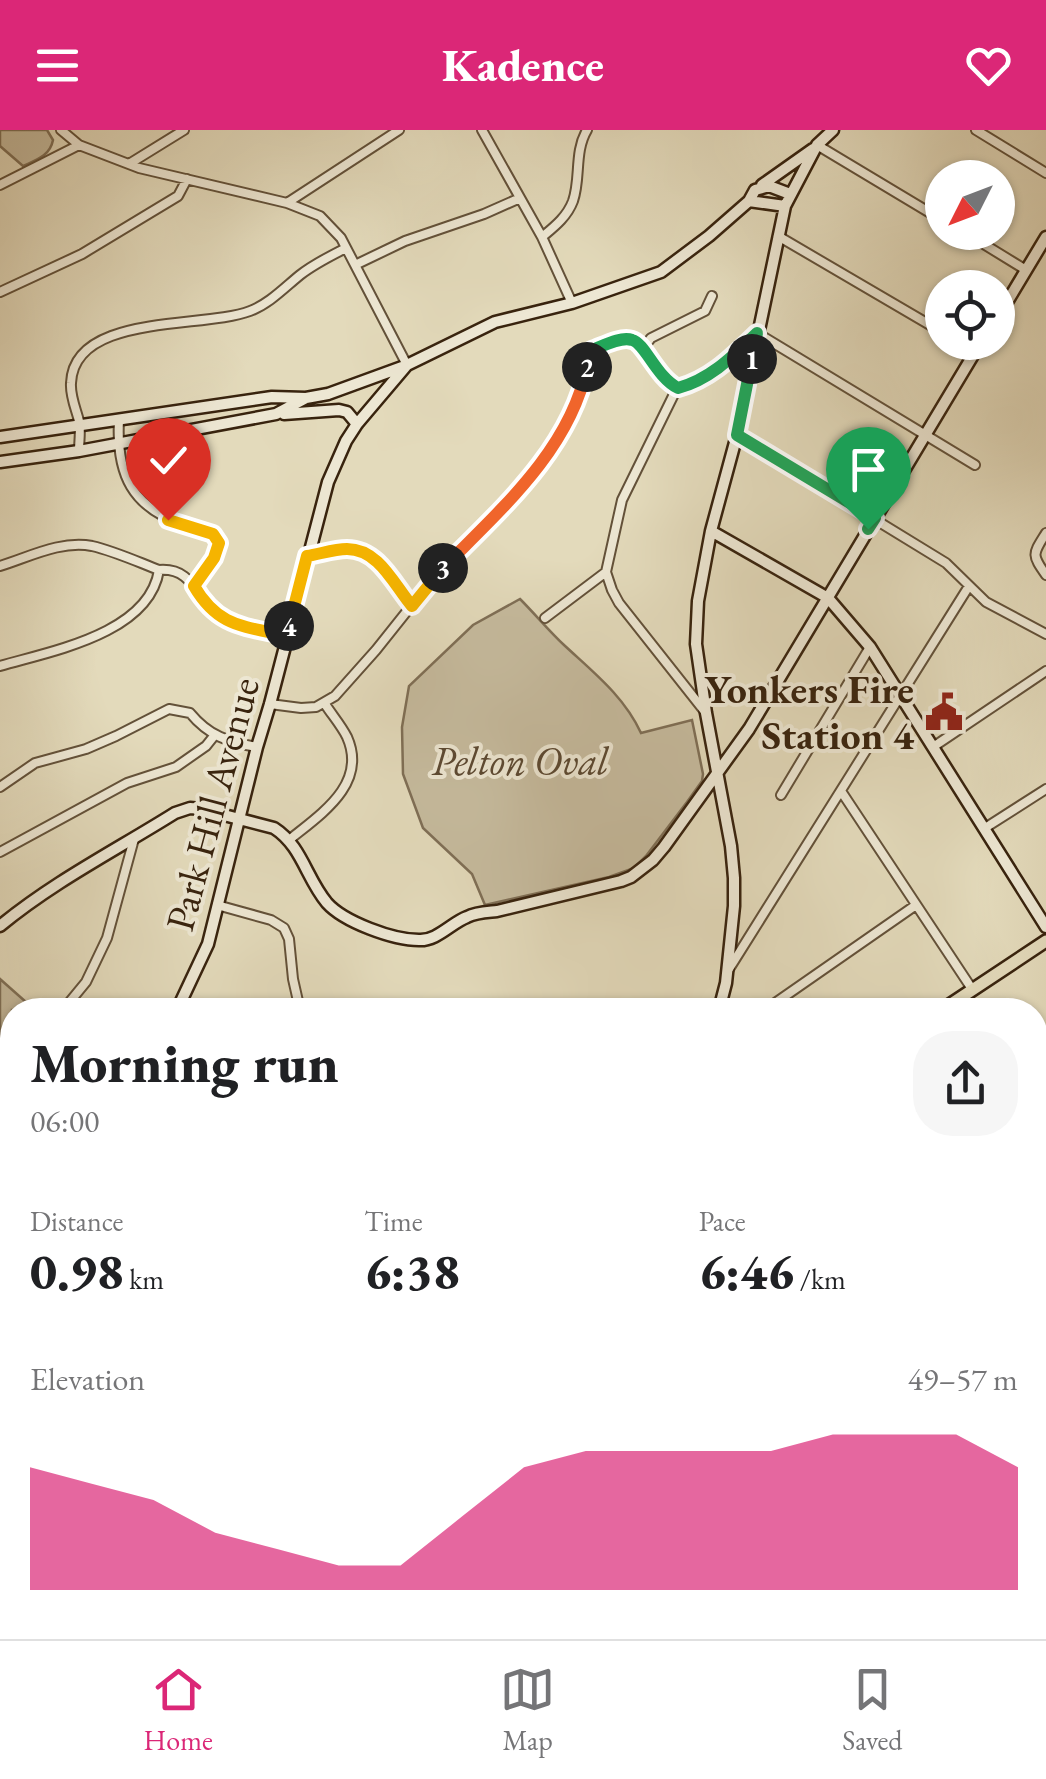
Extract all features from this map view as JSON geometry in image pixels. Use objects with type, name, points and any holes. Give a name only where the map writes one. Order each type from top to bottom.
[{"type":"main road","points":[[959,998],[1046,941]]},
{"type":"street","points":[[0,437],[272,398],[306,398],[408,365],[346,248],[333,227],[320,216],[287,203],[129,164],[79,145],[61,130]]},
{"type":"street","points":[[129,164],[184,130]]},
{"type":"street","points":[[287,203],[399,130]]},
{"type":"street","points":[[482,130],[542,238],[572,303]]},
{"type":"street","points":[[542,238],[574,199],[578,154],[587,130]]},
{"type":"street","points":[[722,998],[734,878],[706,712],[696,620],[711,531],[737,435],[786,206],[818,145],[833,130]]},
{"type":"street","points":[[976,130],[1046,173]]},
{"type":"street","points":[[0,185],[79,145]]},
{"type":"street","points":[[818,145],[925,210]]},
{"type":"street","name":"Park Hill Avenue","points":[[183,998],[208,944],[256,747],[328,482],[357,424],[408,365],[496,322],[572,303],[661,272],[818,145]]},
{"type":"street","points":[[0,292],[48,271],[178,196],[187,179]]},
{"type":"street","points":[[752,196],[769,186],[790,194]]},
{"type":"street","points":[[752,196],[786,206]]},
{"type":"street","points":[[355,265],[405,241],[520,198]]},
{"type":"street","points":[[778,236],[925,322]]},
{"type":"street","points":[[1015,288],[1046,237]]},
{"type":"street","points":[[78,451],[80,426],[71,378],[82,356],[98,341],[115,334],[252,311],[314,265],[346,248]]},
{"type":"street","points":[[993,250],[1026,270]]},
{"type":"street","points":[[643,348],[652,338],[705,311],[712,296]]},
{"type":"street","points":[[706,712],[619,602],[606,572],[627,486],[678,388],[723,366],[757,333]]},
{"type":"street","points":[[757,333],[974,466]]},
{"type":"street","points":[[270,704],[301,708],[324,704],[335,696],[435,576],[549,454],[583,386],[592,350],[626,339],[638,342],[662,376],[678,388]]},
{"type":"street","points":[[0,926],[22,908],[182,810],[202,809],[274,828],[289,840],[327,902],[337,911],[355,923],[419,940],[474,914],[631,877],[664,847],[748,729],[971,360]]},
{"type":"street","points":[[276,414],[306,398]]},
{"type":"street","points":[[0,462],[276,414],[339,410],[357,424]]},
{"type":"street","points":[[120,420],[122,468],[134,492],[151,510],[168,520],[213,534],[219,543],[214,558],[194,586]]},
{"type":"street","points":[[737,435],[946,563],[986,602],[1046,634]]},
{"type":"street","points":[[711,531],[828,598],[870,647],[1046,927]]},
{"type":"street","points":[[1046,533],[1034,559],[1046,575]]},
{"type":"street","points":[[0,566],[69,545],[92,546],[159,570],[182,573],[212,612],[224,620],[287,636]]},
{"type":"street","points":[[307,556],[346,549],[364,552],[384,568],[412,606]]},
{"type":"street","points":[[0,666],[110,630],[147,598],[158,580],[159,570]]},
{"type":"street","points":[[545,618],[606,572]]},
{"type":"street","points":[[727,972],[969,586]]},
{"type":"street","points":[[781,795],[870,647]]},
{"type":"street","points":[[933,747],[1046,671]]},
{"type":"street","points":[[289,840],[342,792],[352,775],[351,748],[324,704]]},
{"type":"street","points":[[0,787],[35,764],[86,749],[168,709],[190,713],[214,736],[256,747]]},
{"type":"street","points":[[0,852],[127,783],[176,767],[214,736]]},
{"type":"street","points":[[984,828],[1046,789]]},
{"type":"street","points":[[841,791],[972,989]]},
{"type":"street","points":[[73,998],[86,982],[107,938],[134,839]]},
{"type":"street","points":[[217,905],[271,920],[284,928],[297,998]]},
{"type":"street","points":[[782,998],[916,905]]},
{"type":"green space","points":[[0,130],[47,130],[53,140],[46,154],[23,166],[0,146]]},
{"type":"green space","name":"Pelton Oval","points":[[520,599],[617,696],[641,733],[692,720],[703,774],[687,802],[634,868],[485,905],[472,874],[423,828],[403,774],[402,727],[409,686],[473,625]]},
{"type":"green space","points":[[0,979],[21,998],[0,998]]},
{"type":"place","name":"Yonkers Fire Station 4","points":[[944,712]]},
{"type":"route","points":[[168,520],[213,534],[219,543],[214,558],[194,586],[212,612],[235,624],[287,636],[307,556],[346,549],[364,552],[384,568],[412,606],[435,576],[549,454],[583,386],[592,350],[626,339],[638,342],[654,367],[678,388],[723,366],[757,333],[737,435],[875,518],[868,529]]}]
